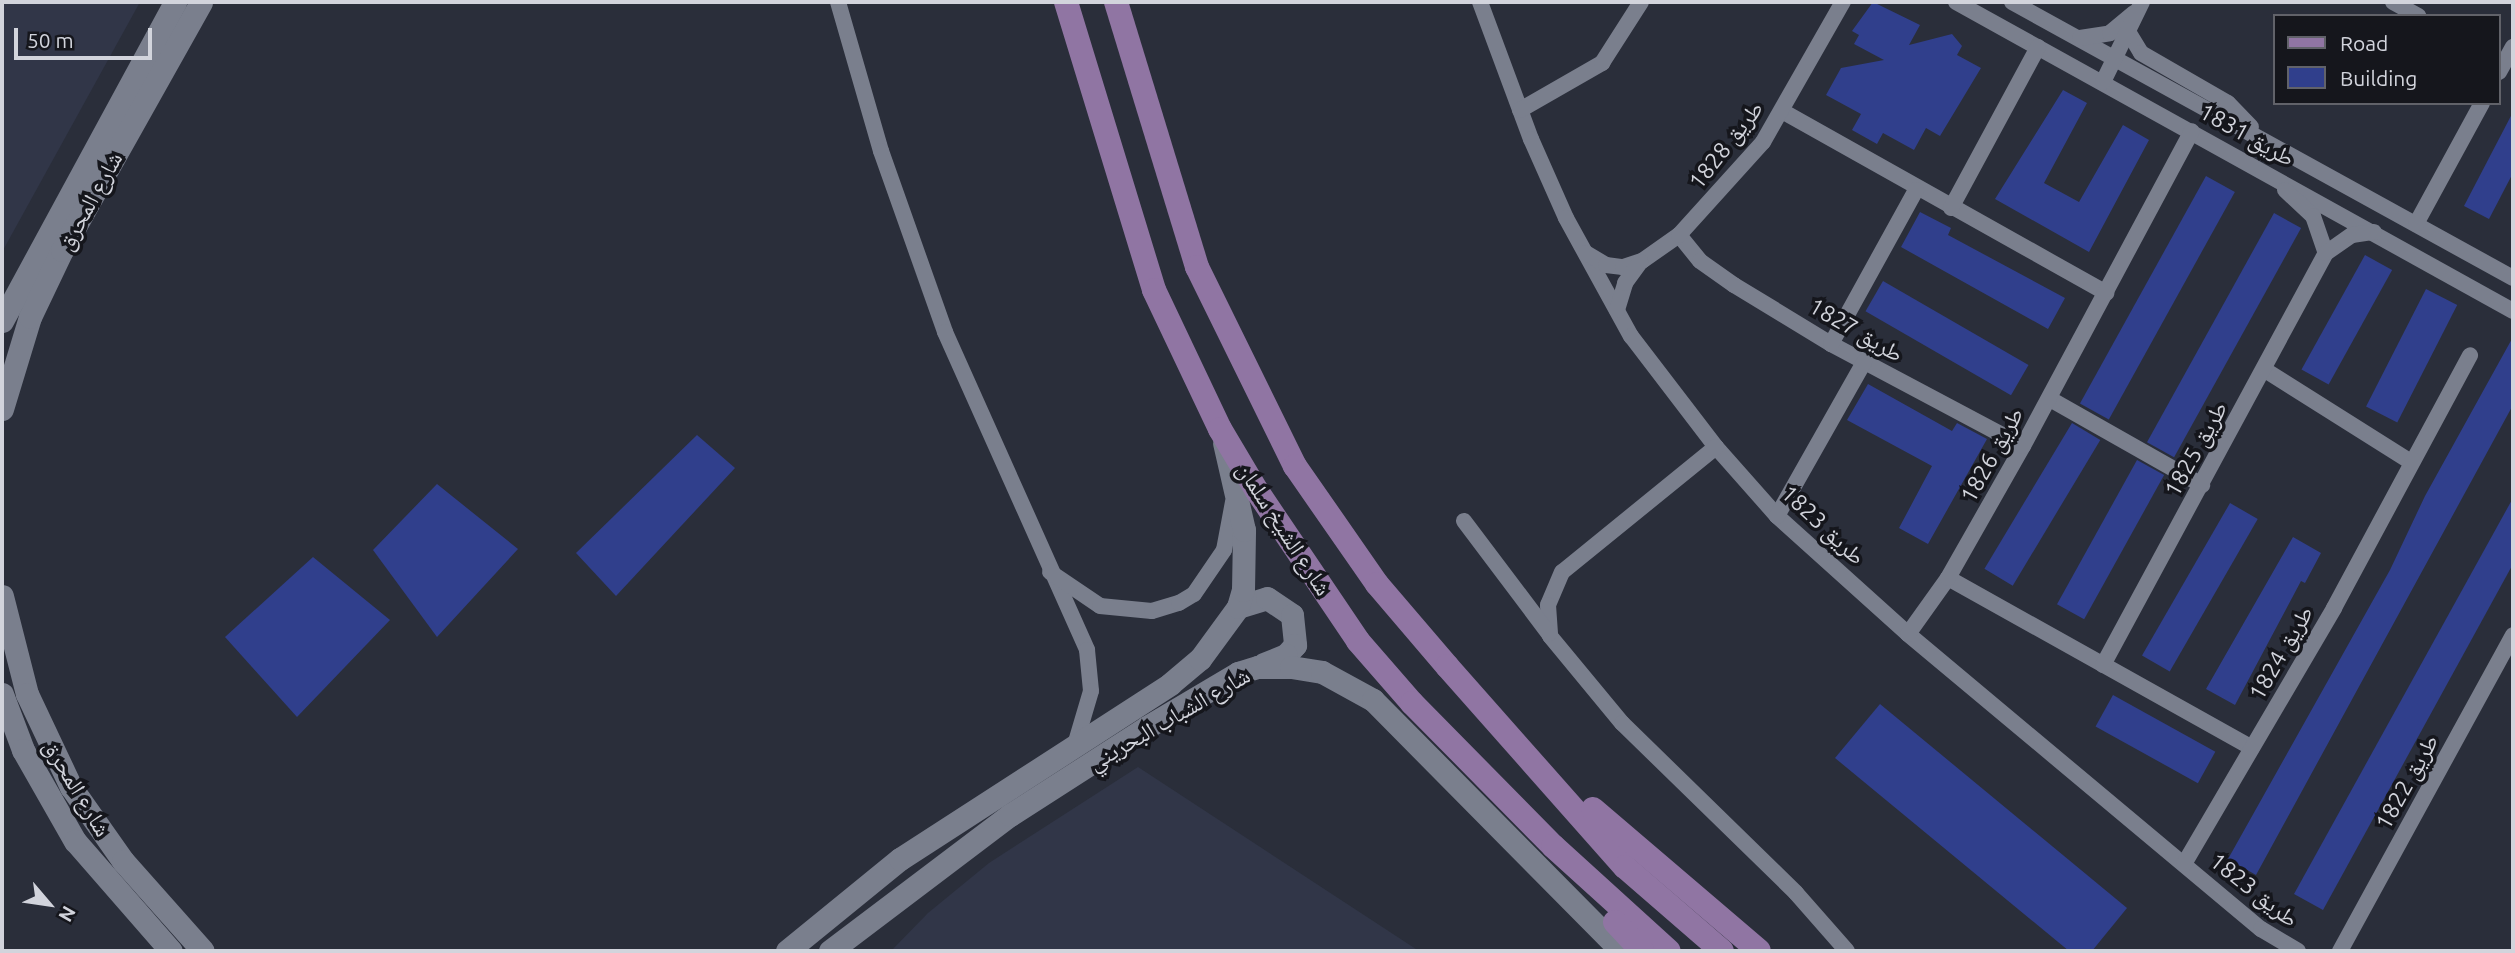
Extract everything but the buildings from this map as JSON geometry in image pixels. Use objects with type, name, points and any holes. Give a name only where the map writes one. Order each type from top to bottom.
[{"type":"main road","name":"شارع الشيخ سلمان","points":[[1066,2],[1154,290],[1220,429],[1358,641],[1421,712],[1553,846],[1669,951]]},
{"type":"main road","name":"شارع الشيخ سلمان","points":[[1116,2],[1197,267],[1295,466],[1377,584],[1625,867],[1722,951]]},
{"type":"main road","points":[[1509,733],[1759,951]]},
{"type":"main road","points":[[1553,846],[1642,951]]},
{"type":"street","name":"شارع المحرق","points":[[2,321],[175,2]]},
{"type":"street","name":"شارع المحرق","points":[[2,409],[17,351],[62,250],[201,2]]},
{"type":"street","points":[[838,2],[881,151],[945,332],[1048,570],[1087,650],[1091,691],[1075,745]]},
{"type":"street","name":"طريق 1823","points":[[1480,2],[1520,110],[1585,253],[1631,336],[1716,447],[1777,516],[1908,634],[2261,929],[2298,951]]},
{"type":"street","points":[[1520,110],[1602,63],[1641,2]]},
{"type":"street","name":"طريق 1828","points":[[1617,310],[1625,283],[1642,261],[1679,235],[1742,169],[1782,111],[1843,2]]},
{"type":"street","name":"طريق 1831","points":[[1956,2],[2374,232],[2513,312]]},
{"type":"street","name":"طريق 1831","points":[[2012,2],[2513,278]]},
{"type":"street","points":[[2393,2],[2414,14]]},
{"type":"street","points":[[2079,38],[2110,33],[2141,4]]},
{"type":"street","points":[[2103,82],[2117,59],[2141,4]]},
{"type":"street","points":[[2129,33],[2141,53],[2228,103],[2262,139]]},
{"type":"street","points":[[1951,208],[2038,47]]},
{"type":"street","points":[[2501,65],[2513,47]]},
{"type":"street","points":[[2416,224],[2481,105]]},
{"type":"street","points":[[1782,111],[1916,190],[2106,293]]},
{"type":"street","name":"طريق 1826","points":[[1908,634],[1948,578],[2023,446],[2192,131]]},
{"type":"street","points":[[2265,172],[2313,216],[2326,253],[2352,235],[2374,232]]},
{"type":"street","points":[[1832,344],[1916,190]]},
{"type":"street","name":"طريق 1827","points":[[1679,235],[1700,261],[1832,344],[2023,446]]},
{"type":"street","name":"طريق 1828","points":[[1585,253],[1614,267],[1642,261]]},
{"type":"street","name":"طريق 1825","points":[[2103,665],[2326,253]]},
{"type":"street","name":"طريق 1824","points":[[2184,864],[2252,748],[2470,355]]},
{"type":"street","points":[[1777,516],[1864,362]]},
{"type":"street","points":[[2265,370],[2411,462]]},
{"type":"street","points":[[2050,398],[2202,485]]},
{"type":"street","name":"شارع الشباب البحريني","points":[[787,951],[900,859],[1170,684],[1200,659],[1238,607],[1247,558],[1235,487],[1220,429]]},
{"type":"street","points":[[1550,636],[1548,605],[1562,572],[1716,447]]},
{"type":"street","points":[[1048,570],[1100,606],[1152,611],[1179,603],[1194,594],[1224,550],[1235,487]]},
{"type":"street","points":[[1464,521],[1550,636],[1622,723],[1796,893],[1847,951]]},
{"type":"street","points":[[1948,578],[2252,748]]},
{"type":"street","points":[[1238,607],[1267,598],[1292,615],[1297,629],[1295,645],[1286,655],[1258,667]]},
{"type":"street","name":"شارع المحرق","points":[[3,607],[7,646],[48,741],[89,815],[159,905],[203,951]]},
{"type":"street","name":"طريق 1822","points":[[2340,951],[2513,635]]},
{"type":"street","name":"شارع الشباب البحريني","points":[[830,951],[1010,815],[1238,673],[1258,667],[1322,672],[1373,700],[1621,951]]},
{"type":"street","name":"شارع المحرق","points":[[2,694],[23,750],[75,841],[171,951]]},
{"type":"shaded area","points":[[2,2],[140,2],[2,252]]},
{"type":"shaded area","points":[[1138,767],[1419,951],[891,951],[928,913],[989,863]]}]
